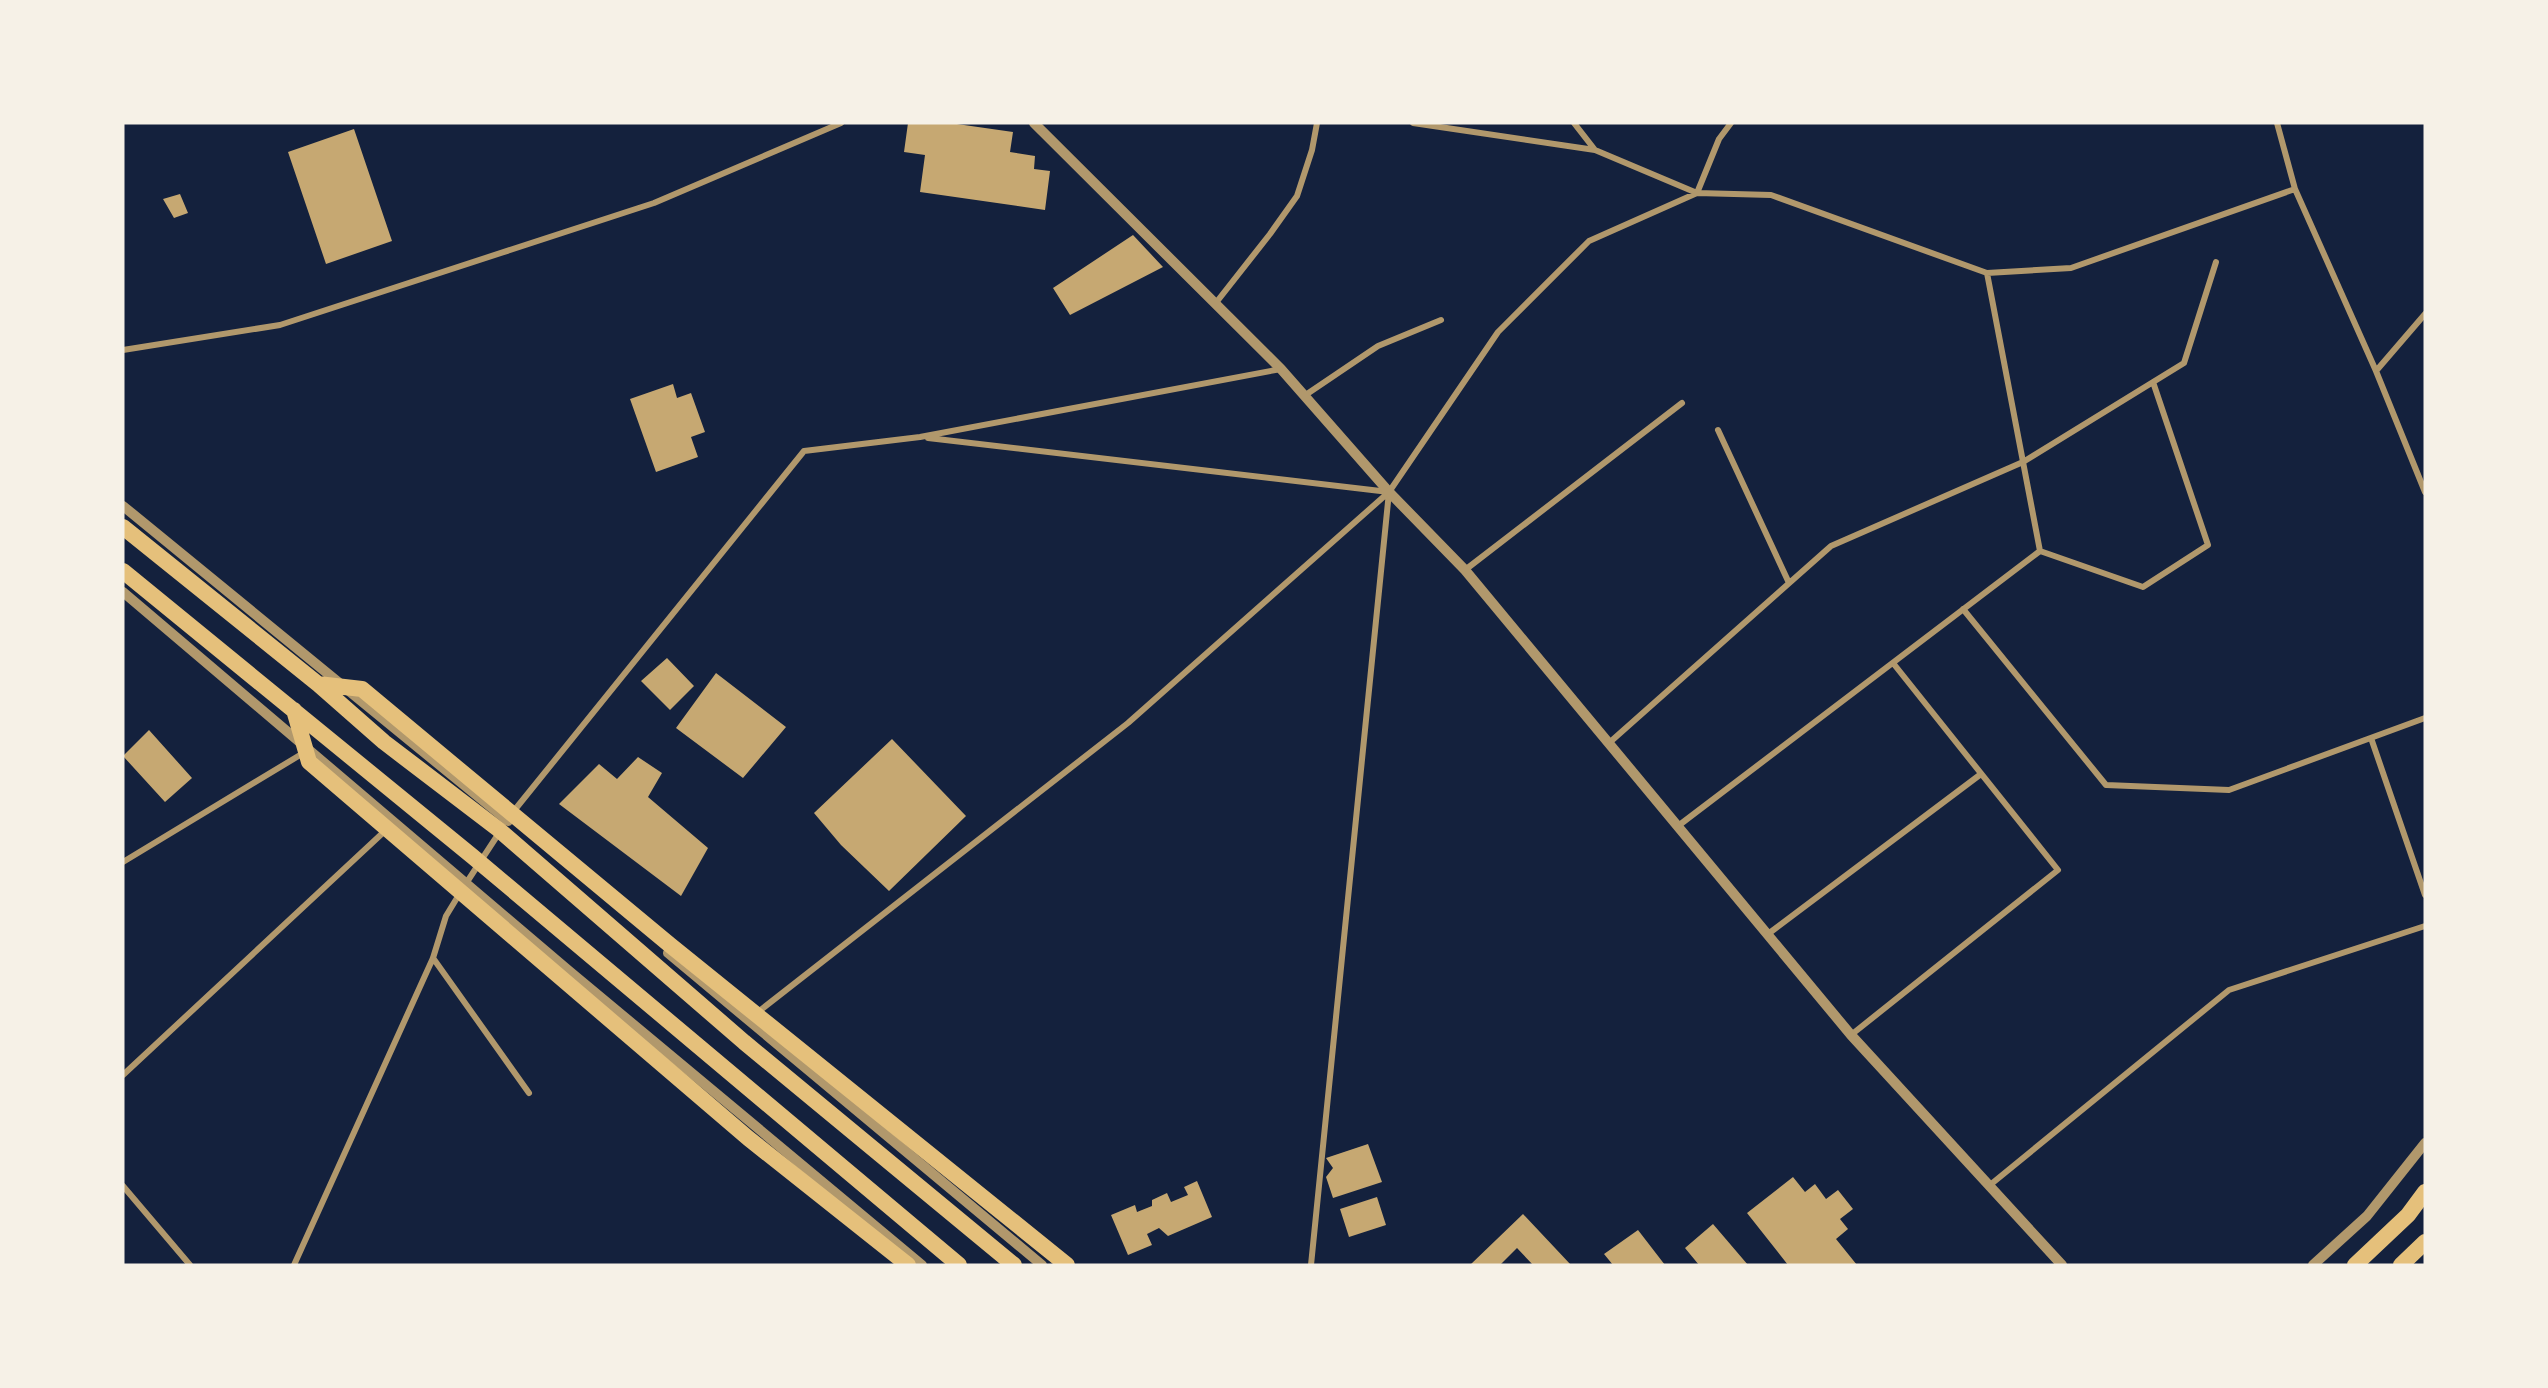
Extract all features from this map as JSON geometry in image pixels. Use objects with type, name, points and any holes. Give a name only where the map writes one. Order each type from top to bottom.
[{"type":"highway","points":[[123,527],[318,684],[384,742],[498,829],[744,1042],[1014,1265]]},
{"type":"highway","points":[[123,571],[482,863],[958,1265]]},
{"type":"highway","points":[[318,684],[362,689],[670,945],[1067,1265]]},
{"type":"highway","points":[[293,709],[309,762],[748,1138],[908,1265]]},
{"type":"highway","points":[[2355,1265],[2408,1215],[2425,1192]]},
{"type":"highway","points":[[2401,1265],[2425,1242]]},
{"type":"street","points":[[123,350],[280,325],[654,203],[841,123]]},
{"type":"street","points":[[1034,123],[1281,369],[1389,492],[1465,570],[1851,1035],[2062,1265]]},
{"type":"street","points":[[1215,304],[1297,196],[1312,150],[1317,123]]},
{"type":"street","points":[[1413,123],[1595,150],[1697,193],[1771,195],[1987,273],[2071,268],[2295,189]]},
{"type":"street","points":[[1575,123],[1595,150]]},
{"type":"street","points":[[747,1020],[1128,723],[1389,492],[1498,332],[1589,241],[1697,193],[1719,139],[1731,123]]},
{"type":"street","points":[[2277,123],[2295,189],[2376,371],[2425,492]]},
{"type":"street","points":[[1609,743],[1831,546],[2023,462],[2184,363],[2216,262]]},
{"type":"street","points":[[1987,273],[2040,551]]},
{"type":"street","points":[[2376,371],[2425,314]]},
{"type":"street","points":[[1304,396],[1378,346],[1441,320]]},
{"type":"street","points":[[294,1265],[433,958],[446,916],[466,883],[507,820],[804,451],[920,436],[1281,369]]},
{"type":"street","points":[[2040,551],[2143,587],[2208,545],[2153,382]]},
{"type":"street","points":[[1465,570],[1683,403]]},
{"type":"street","points":[[1718,430],[1789,583]]},
{"type":"street","points":[[920,436],[1389,492]]},
{"type":"street","points":[[1311,1265],[1389,492]]},
{"type":"street","points":[[123,506],[507,820],[1042,1265]]},
{"type":"street","points":[[1678,826],[2040,551]]},
{"type":"street","points":[[123,592],[922,1265]]},
{"type":"street","points":[[1963,609],[2106,785],[2229,790],[2425,718]]},
{"type":"street","points":[[1851,1035],[2058,870],[1893,663]]},
{"type":"street","points":[[2371,738],[2425,895]]},
{"type":"street","points":[[123,862],[309,750]]},
{"type":"street","points":[[1768,934],[1981,774]]},
{"type":"street","points":[[123,1075],[394,822]]},
{"type":"street","points":[[1990,1185],[2229,990],[2425,926]]},
{"type":"street","points":[[433,958],[529,1093]]},
{"type":"street","points":[[2313,1265],[2367,1216],[2425,1143]]},
{"type":"street","points":[[123,1186],[190,1265]]},
{"type":"building","points":[[908,123],[950,123],[1013,132],[1010,152],[1035,156],[1034,169],[1050,171],[1045,210],[920,192],[925,155],[904,152]]},
{"type":"building","points":[[354,129],[392,241],[326,264],[288,152]]},
{"type":"building","points":[[180,194],[188,213],[174,218],[163,199]]},
{"type":"building","points":[[1133,235],[1163,267],[1070,315],[1053,288]]},
{"type":"building","points":[[673,384],[677,398],[691,393],[705,432],[691,437],[698,457],[656,472],[630,399]]},
{"type":"building","points":[[667,658],[694,686],[670,710],[641,681]]},
{"type":"building","points":[[716,673],[786,727],[743,778],[676,728]]},
{"type":"building","points":[[149,730],[192,778],[165,802],[123,756]]},
{"type":"building","points":[[892,739],[966,816],[889,891],[841,845],[814,813]]},
{"type":"building","points":[[638,757],[662,773],[648,797],[708,848],[681,896],[559,804],[599,764],[617,779]]},
{"type":"building","points":[[1368,1144],[1382,1182],[1333,1198],[1326,1177],[1333,1168],[1326,1158]]},
{"type":"building","points":[[1793,1177],[1805,1192],[1815,1184],[1826,1199],[1838,1190],[1853,1209],[1840,1219],[1848,1229],[1836,1239],[1857,1265],[1788,1265],[1747,1213]]},
{"type":"building","points":[[1197,1181],[1212,1217],[1168,1236],[1159,1228],[1147,1234],[1152,1245],[1128,1255],[1111,1215],[1135,1205],[1137,1212],[1152,1206],[1152,1200],[1167,1193],[1171,1202],[1188,1195],[1184,1187]]},
{"type":"building","points":[[1377,1197],[1386,1225],[1349,1237],[1340,1209]]},
{"type":"building","points":[[1523,1214],[1571,1265],[1533,1265],[1517,1248],[1500,1265],[1470,1265]]},
{"type":"building","points":[[1713,1224],[1748,1265],[1699,1265],[1685,1248]]},
{"type":"building","points":[[1638,1230],[1665,1265],[1613,1265],[1604,1254]]}]
